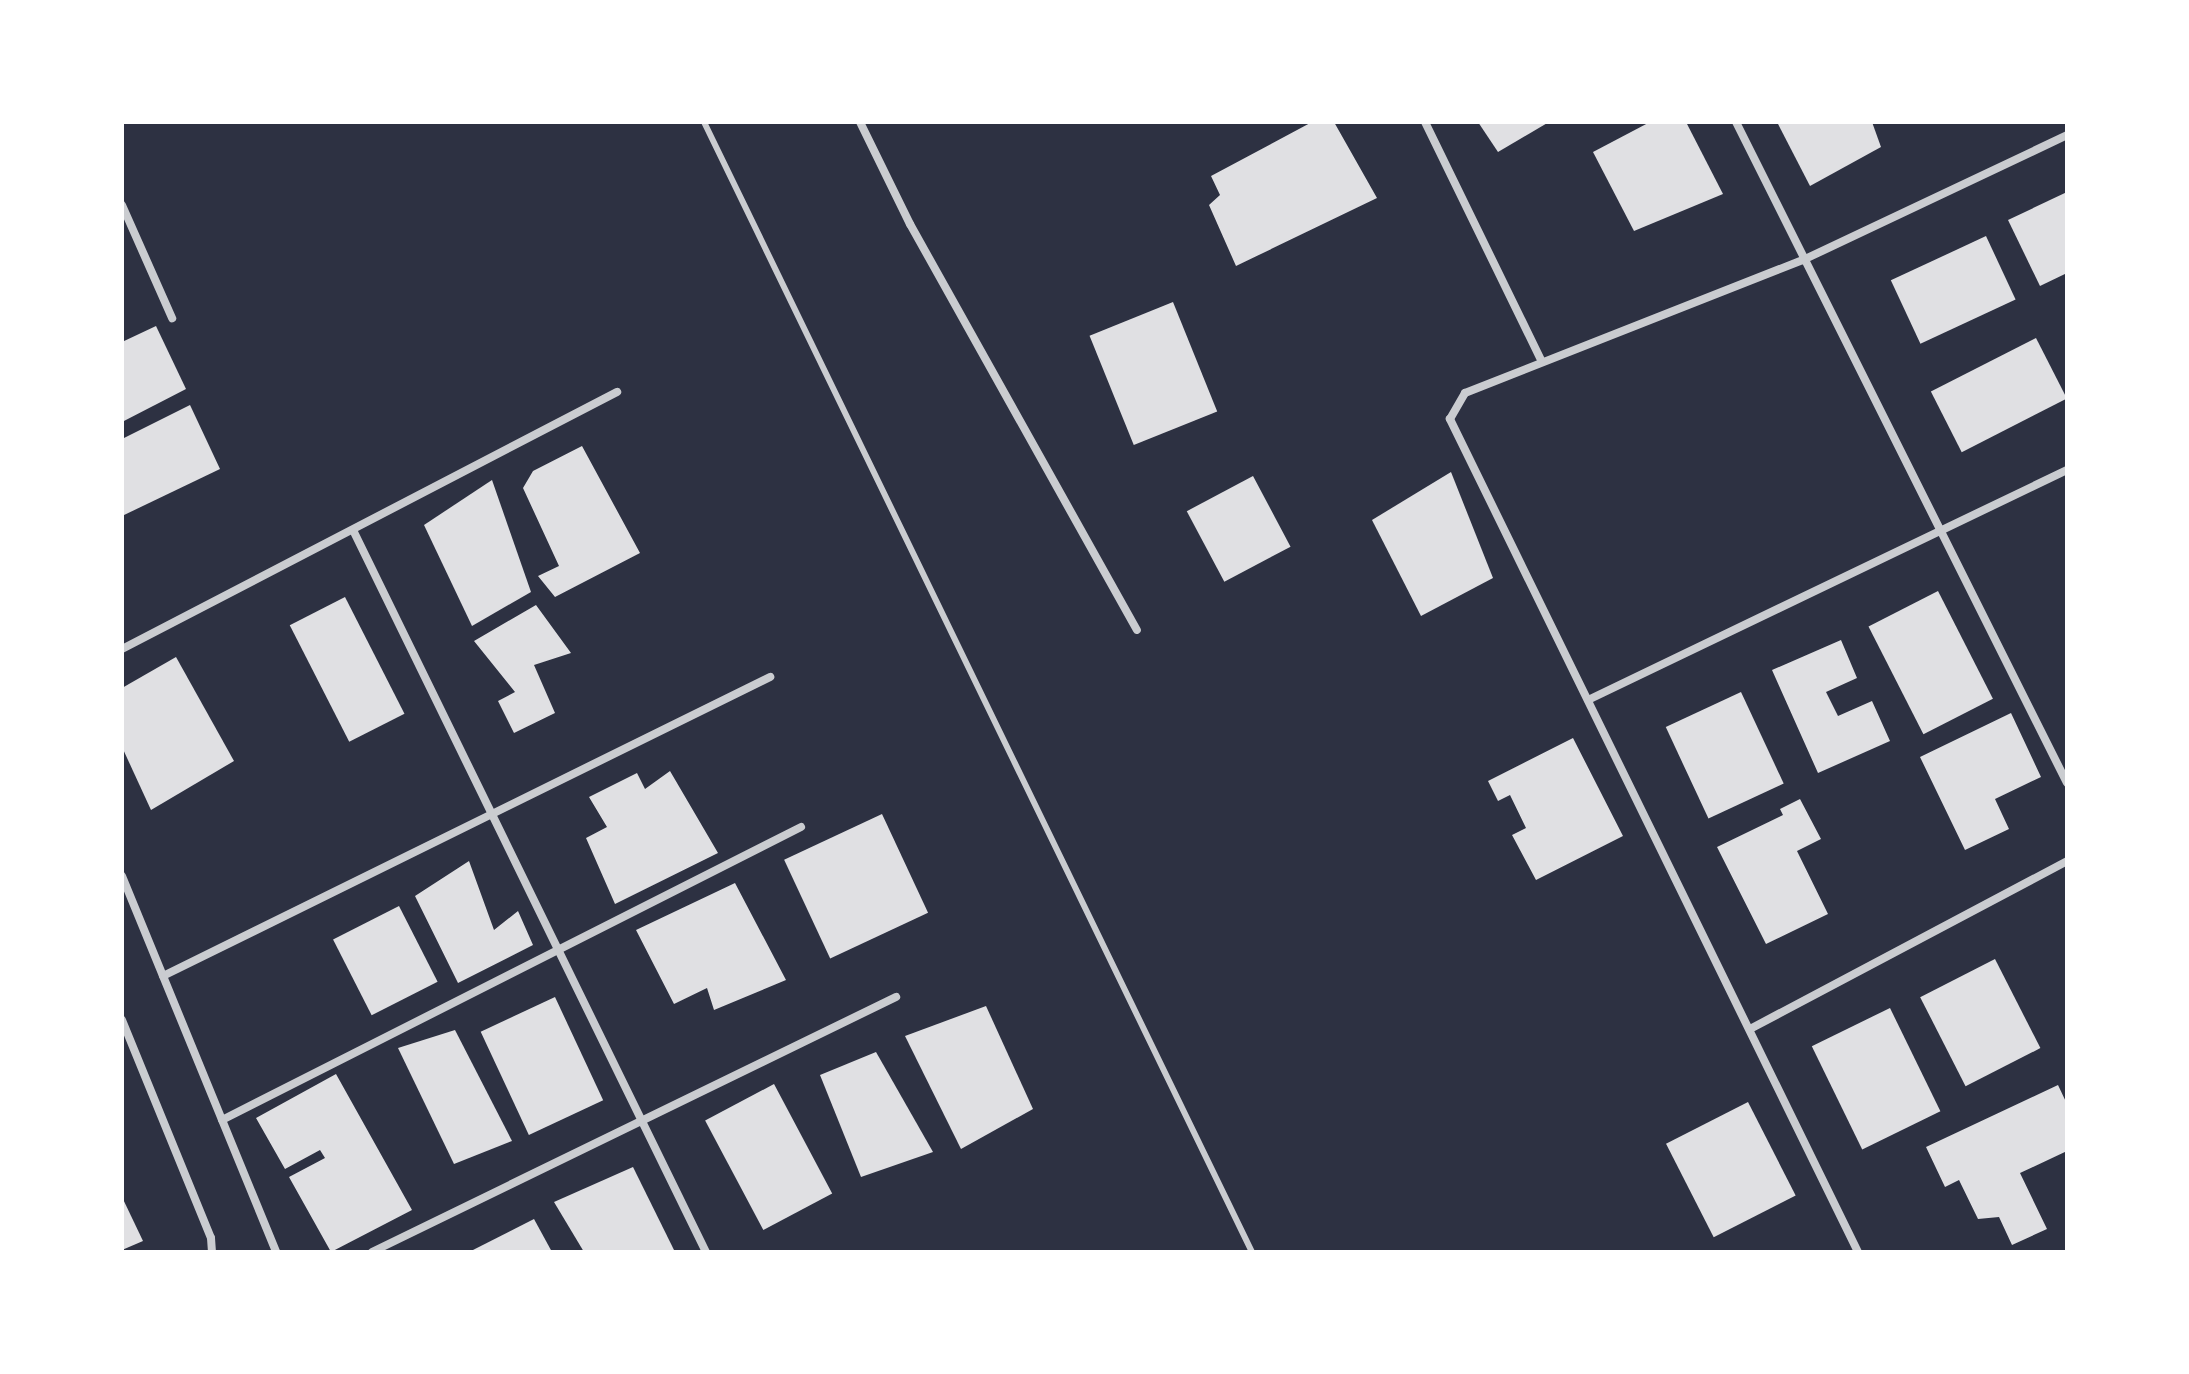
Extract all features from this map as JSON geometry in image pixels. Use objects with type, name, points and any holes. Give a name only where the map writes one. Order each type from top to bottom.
[{"type":"street","points":[[860,122],[910,224],[1137,630]]},
{"type":"street","points":[[1425,122],[1541,360]]},
{"type":"street","points":[[1736,122],[2067,783]]},
{"type":"street","points":[[1858,1252],[1450,419],[1465,393],[1541,360],[1803,260],[2067,135]]},
{"type":"street","points":[[122,205],[172,318]]},
{"type":"street","points":[[122,649],[617,392]]},
{"type":"street","points":[[1588,700],[2067,470]]},
{"type":"street","points":[[353,530],[706,1252]]},
{"type":"street","points":[[163,976],[770,677]]},
{"type":"street","points":[[222,1120],[801,827]]},
{"type":"street","points":[[1750,1029],[2067,861]]},
{"type":"street","points":[[122,876],[276,1252]]},
{"type":"street","points":[[372,1252],[643,1123],[896,997]]},
{"type":"street","points":[[122,1020],[211,1238],[212,1252]]},
{"type":"lane","points":[[704,122],[1252,1252]]},
{"type":"building","points":[[1312,122],[1334,122],[1377,198],[1236,266],[1209,205],[1220,195],[1211,176]]},
{"type":"building","points":[[1478,122],[1549,122],[1498,152]]},
{"type":"building","points":[[1650,122],[1686,122],[1723,194],[1634,231],[1593,152]]},
{"type":"building","points":[[1777,122],[1872,122],[1881,147],[1810,186]]},
{"type":"building","points":[[2067,192],[2067,273],[2040,286],[2008,220]]},
{"type":"building","points":[[1986,236],[2016,299],[1920,344],[1891,280]]},
{"type":"building","points":[[1173,302],[1217,411],[1134,445],[1090,336]]},
{"type":"building","points":[[156,326],[186,389],[122,422],[122,342]]},
{"type":"building","points":[[2036,338],[2067,399],[1962,452],[1931,392]]},
{"type":"building","points":[[190,405],[220,469],[122,516],[122,439]]},
{"type":"building","points":[[582,446],[640,553],[555,597],[538,576],[559,566],[523,488],[533,471]]},
{"type":"building","points":[[1451,472],[1493,578],[1421,616],[1372,520]]},
{"type":"building","points":[[1253,476],[1291,547],[1224,582],[1187,511]]},
{"type":"building","points":[[492,480],[531,592],[472,626],[424,525]]},
{"type":"building","points":[[1938,591],[1993,699],[1923,734],[1869,626]]},
{"type":"building","points":[[345,597],[404,714],[349,742],[290,625]]},
{"type":"building","points":[[536,605],[571,653],[534,665],[555,713],[514,733],[498,701],[515,692],[474,641]]},
{"type":"building","points":[[1841,640],[1857,678],[1826,692],[1838,716],[1872,701],[1890,741],[1818,773],[1772,670]]},
{"type":"building","points":[[176,657],[234,761],[151,810],[122,747],[122,688]]},
{"type":"building","points":[[1741,692],[1784,784],[1708,819],[1666,727]]},
{"type":"building","points":[[2011,713],[2041,777],[1995,799],[2009,829],[1965,850],[1920,757]]},
{"type":"building","points":[[1573,738],[1623,836],[1536,880],[1512,835],[1526,828],[1510,795],[1498,801],[1488,781]]},
{"type":"building","points":[[670,771],[718,853],[615,904],[586,838],[607,827],[589,797],[637,773],[645,789]]},
{"type":"building","points":[[1800,799],[1821,839],[1797,851],[1828,914],[1766,944],[1717,847],[1783,815],[1780,809]]},
{"type":"building","points":[[882,814],[928,913],[830,958],[784,860]]},
{"type":"building","points":[[469,861],[494,930],[518,911],[533,945],[458,983],[415,896]]},
{"type":"building","points":[[735,883],[786,980],[714,1010],[707,988],[674,1004],[636,930]]},
{"type":"building","points":[[399,906],[438,982],[372,1015],[333,940]]},
{"type":"building","points":[[1995,959],[2040,1048],[1966,1086],[1920,997]]},
{"type":"building","points":[[555,997],[603,1100],[529,1135],[481,1032]]},
{"type":"building","points":[[986,1006],[1033,1109],[961,1149],[905,1036]]},
{"type":"building","points":[[1890,1008],[1940,1111],[1862,1149],[1812,1046]]},
{"type":"building","points":[[455,1030],[512,1141],[454,1164],[398,1048]]},
{"type":"building","points":[[876,1052],[933,1152],[861,1177],[820,1075]]},
{"type":"building","points":[[336,1074],[412,1210],[331,1252],[289,1177],[325,1158],[320,1150],[285,1169],[256,1118]]},
{"type":"building","points":[[774,1084],[832,1193],[763,1230],[705,1121]]},
{"type":"building","points":[[2058,1085],[2067,1104],[2067,1151],[2020,1173],[2047,1229],[2012,1245],[1999,1217],[1978,1219],[1959,1180],[1945,1187],[1926,1147]]},
{"type":"building","points":[[1748,1102],[1796,1196],[1714,1237],[1666,1144]]},
{"type":"building","points":[[633,1167],[675,1252],[584,1252],[554,1202]]},
{"type":"building","points":[[122,1197],[143,1241],[122,1250]]},
{"type":"building","points":[[534,1219],[552,1252],[469,1252]]}]
